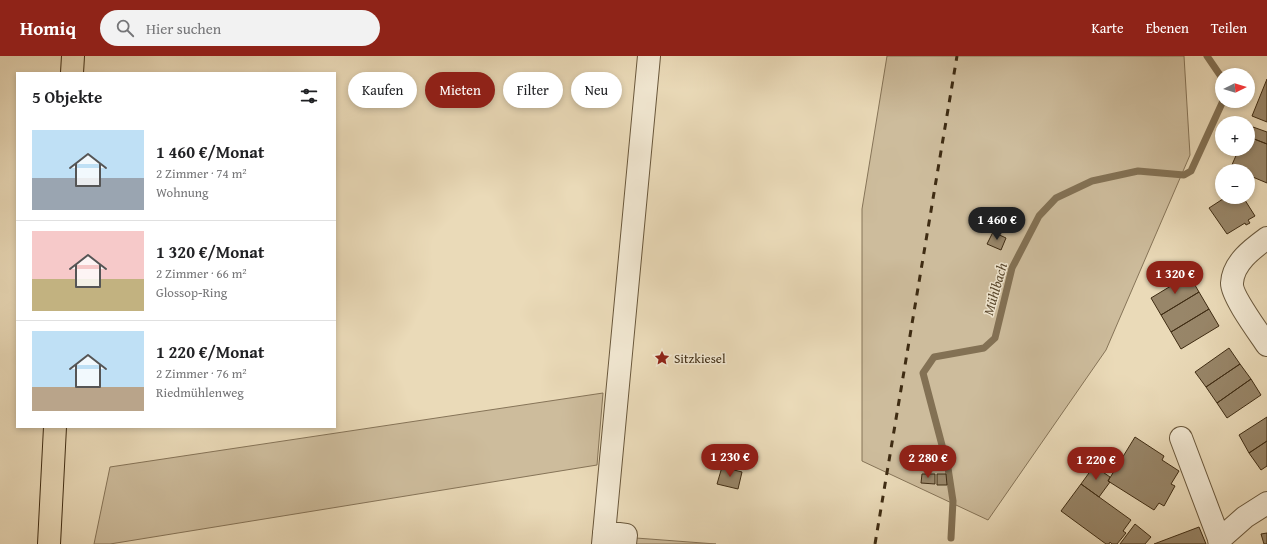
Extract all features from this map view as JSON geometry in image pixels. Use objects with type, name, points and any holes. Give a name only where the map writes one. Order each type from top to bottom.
[{"type":"main road","points":[[72,72],[73,56]]},
{"type":"main road","points":[[49,544],[55,428]]},
{"type":"street","points":[[626,539],[603,538],[649,56]]},
{"type":"street","points":[[1267,238],[1239,263],[1231,284],[1236,298],[1267,345]]},
{"type":"street","points":[[1181,438],[1220,542],[1245,517],[1267,503]]},
{"type":"shaded area","points":[[887,56],[1184,56],[1190,155],[1106,350],[988,520],[862,461],[862,209]]},
{"type":"shaded area","points":[[603,393],[597,465],[110,544],[94,544],[110,467]]},
{"type":"shaded area","points":[[636,538],[716,544],[635,544]]},
{"type":"building","points":[[1267,79],[1267,122],[1252,116]]},
{"type":"building","points":[[1255,128],[1267,132],[1267,144],[1255,139]]},
{"type":"building","points":[[1255,139],[1267,144],[1267,183],[1255,178],[1255,164],[1232,164],[1236,156],[1255,156]]},
{"type":"building","points":[[1215,204],[1247,204],[1255,216],[1248,220],[1250,223],[1246,225],[1245,223],[1227,234],[1209,208]]},
{"type":"building","points":[[993,232],[1006,238],[1001,250],[987,244]]},
{"type":"building","points":[[1189,275],[1199,292],[1161,315],[1151,298]]},
{"type":"building","points":[[1199,292],[1209,309],[1171,332],[1161,315]]},
{"type":"building","points":[[1209,309],[1219,326],[1181,349],[1171,332]]},
{"type":"building","points":[[1229,348],[1240,364],[1206,387],[1195,372]]},
{"type":"building","points":[[1240,364],[1251,379],[1217,403],[1206,387]]},
{"type":"building","points":[[1251,379],[1261,395],[1227,418],[1217,403]]},
{"type":"building","points":[[1267,417],[1267,441],[1249,453],[1239,435]]},
{"type":"building","points":[[1135,437],[1164,456],[1162,460],[1179,471],[1171,484],[1175,486],[1164,506],[1159,503],[1154,510],[1108,481]]},
{"type":"building","points":[[1267,441],[1267,466],[1261,470],[1249,453]]},
{"type":"building","points":[[1094,466],[1110,477],[1108,481],[1110,482],[1099,497],[1081,484]]},
{"type":"building","points":[[722,467],[742,472],[738,489],[717,484]]},
{"type":"building","points":[[922,474],[935,474],[935,484],[921,483]]},
{"type":"building","points":[[937,474],[946,474],[947,485],[937,485]]},
{"type":"building","points":[[1081,484],[1131,520],[1123,531],[1126,533],[1117,544],[1112,544],[1110,542],[1109,544],[1106,544],[1061,511]]},
{"type":"building","points":[[1135,524],[1151,537],[1145,544],[1120,544]]},
{"type":"building","points":[[1199,527],[1206,544],[1154,544]]},
{"type":"building","points":[[1267,533],[1267,544],[1264,544],[1261,534]]},
{"type":"waterway","name":"Mühlbach","points":[[1207,56],[1215,68]]},
{"type":"waterway","name":"Mühlbach","points":[[951,538],[953,501],[948,468],[923,373],[934,357],[984,348],[995,338],[1012,268],[1039,216],[1056,198],[1092,181],[1138,171],[1184,175],[1191,171],[1220,108]]},
{"type":"railway","points":[[875,544],[957,56]]},
{"type":"place","name":"Sitzkiesel","points":[[662,358]]}]
